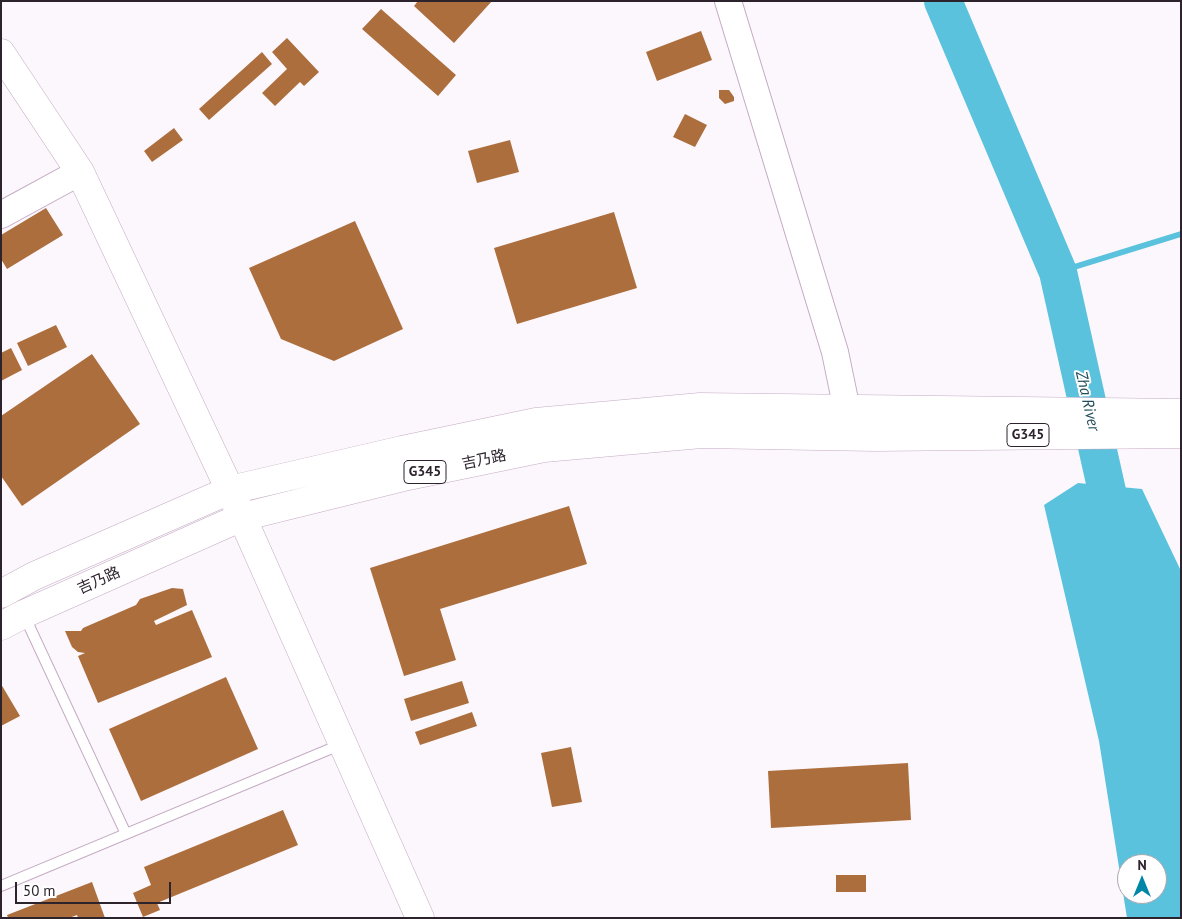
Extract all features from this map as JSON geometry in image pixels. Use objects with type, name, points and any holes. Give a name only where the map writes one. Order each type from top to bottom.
[{"type":"main road","points":[[1,53],[80,172],[230,490],[420,918]]},
{"type":"main road","name":"吉乃路","points":[[1,594],[34,576],[230,490],[402,450],[536,422],[700,407],[847,423],[876,424]]},
{"type":"main road","name":"G345","points":[[876,424],[1181,413]]},
{"type":"main road","name":"吉乃路","points":[[13,620],[242,518],[408,476],[544,448],[847,423]]},
{"type":"main road","name":"G345","points":[[876,424],[1181,434]]},
{"type":"street","points":[[728,1],[836,352],[847,423]]},
{"type":"street","points":[[1,216],[80,172]]},
{"type":"lane","points":[[13,620],[126,834]]},
{"type":"lane","points":[[1,886],[343,744]]},
{"type":"water","points":[[1078,483],[1142,489],[1181,571],[1181,918],[1127,918],[1125,904],[1167,904],[1167,854],[1117,855],[1099,741],[1044,505]]},
{"type":"building","points":[[418,1],[492,1],[454,43],[414,6]]},
{"type":"building","points":[[381,9],[456,75],[438,96],[362,29]]},
{"type":"building","points":[[701,31],[712,60],[657,81],[646,52]]},
{"type":"building","points":[[287,38],[319,72],[304,86],[300,82],[275,106],[262,93],[287,69],[272,52]]},
{"type":"building","points":[[262,52],[272,64],[209,120],[199,109]]},
{"type":"building","points":[[719,90],[729,90],[734,97],[734,101],[725,104],[719,98]]},
{"type":"building","points":[[685,114],[707,125],[695,147],[673,137]]},
{"type":"building","points":[[174,128],[183,140],[152,162],[144,151]]},
{"type":"building","points":[[510,140],[519,172],[477,183],[468,151]]},
{"type":"building","points":[[46,208],[63,235],[7,269],[1,259],[1,235]]},
{"type":"building","points":[[614,212],[637,288],[517,324],[494,248]]},
{"type":"building","points":[[355,221],[403,329],[334,361],[281,339],[249,268]]},
{"type":"building","points":[[56,325],[67,347],[28,366],[17,343]]},
{"type":"building","points":[[11,348],[22,370],[1,381],[1,353]]},
{"type":"building","points":[[92,354],[140,424],[22,506],[1,476],[1,416]]},
{"type":"building","points":[[569,506],[587,564],[440,609],[456,660],[404,676],[370,568]]},
{"type":"building","points":[[172,588],[183,589],[187,605],[154,621],[156,625],[192,610],[212,657],[98,703],[78,656],[85,653],[78,652],[72,647],[65,631],[81,631],[83,628],[136,605],[140,599]]},
{"type":"building","points":[[226,677],[258,749],[141,801],[109,729]]},
{"type":"building","points":[[462,681],[469,703],[411,721],[404,699]]},
{"type":"building","points":[[1,684],[20,716],[1,726]]},
{"type":"building","points":[[472,712],[477,726],[420,745],[415,732]]},
{"type":"building","points":[[571,747],[582,802],[552,807],[541,753]]},
{"type":"building","points":[[908,763],[911,820],[771,828],[768,771]]},
{"type":"building","points":[[283,810],[298,845],[157,903],[160,910],[143,917],[133,893],[151,885],[144,867]]},
{"type":"building","points":[[836,875],[866,875],[866,892],[836,892]]},
{"type":"building","points":[[92,882],[105,918],[78,918],[77,915],[69,918],[8,918],[7,915]]},
{"type":"waterway","name":"Zha River","points":[[943,1],[1058,272],[1117,536]]},
{"type":"waterway","points":[[1058,272],[1181,234]]}]
